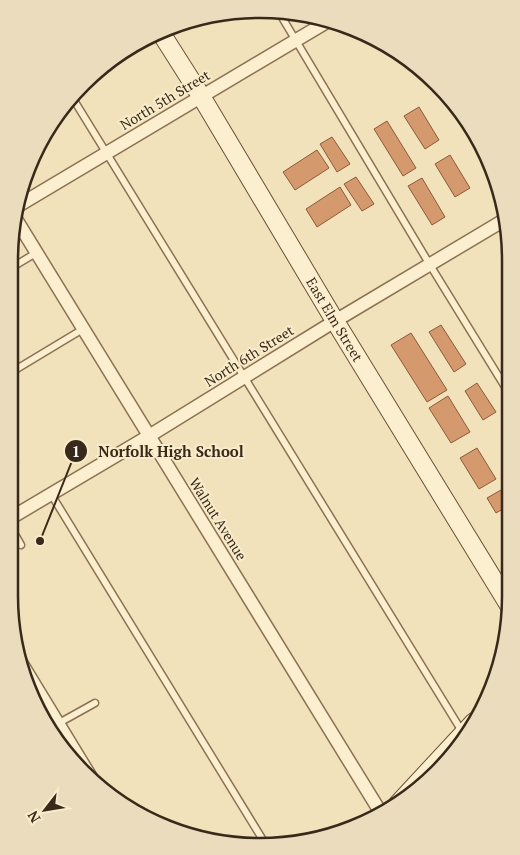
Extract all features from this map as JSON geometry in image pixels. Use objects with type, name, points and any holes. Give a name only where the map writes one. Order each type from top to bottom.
[{"type":"street","name":"North 5th Street","points":[[25,202],[321,25]]},
{"type":"street","name":"East Elm Street","points":[[164,38],[502,594]]},
{"type":"street","name":"North 6th Street","points":[[18,514],[149,436],[335,321],[499,224]]},
{"type":"street","name":"Walnut Avenue","points":[[20,226],[377,807]]},
{"type":"lane","points":[[283,19],[502,382]]},
{"type":"lane","points":[[76,103],[244,377],[466,723]]},
{"type":"lane","points":[[18,264],[36,253]]},
{"type":"lane","points":[[18,368],[83,329]]},
{"type":"lane","points":[[51,494],[262,838]]},
{"type":"lane","points":[[18,540],[21,545]]},
{"type":"lane","points":[[55,725],[95,703]]},
{"type":"building","points":[[419,107],[439,140],[425,149],[404,116]]},
{"type":"building","points":[[387,121],[416,168],[403,176],[374,129]]},
{"type":"building","points":[[332,137],[350,164],[337,172],[320,144]]},
{"type":"building","points":[[317,150],[329,168],[295,190],[283,172]]},
{"type":"building","points":[[450,155],[470,188],[455,197],[435,164]]},
{"type":"building","points":[[356,177],[374,204],[362,211],[344,184]]},
{"type":"building","points":[[422,178],[445,217],[432,225],[408,186]]},
{"type":"building","points":[[340,187],[351,205],[317,227],[306,209]]},
{"type":"building","points":[[441,325],[466,364],[454,372],[429,332]]},
{"type":"building","points":[[411,333],[447,390],[427,402],[391,345]]},
{"type":"building","points":[[477,383],[496,412],[483,420],[465,391]]},
{"type":"building","points":[[448,396],[470,432],[451,443],[429,408]]},
{"type":"building","points":[[477,448],[496,479],[479,489],[460,458]]},
{"type":"building","points":[[501,490],[502,510],[496,513],[487,498]]},
{"type":"place","name":"Norfolk High School","points":[[40,541]]}]
